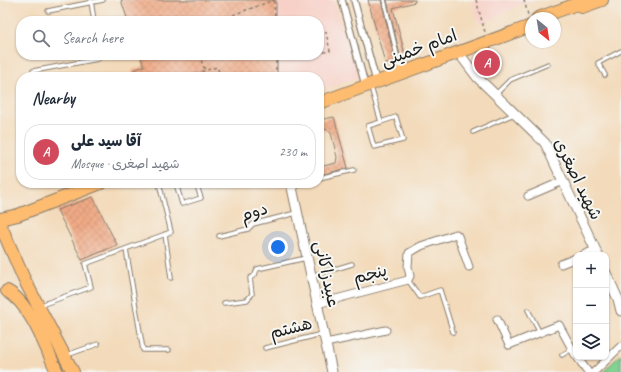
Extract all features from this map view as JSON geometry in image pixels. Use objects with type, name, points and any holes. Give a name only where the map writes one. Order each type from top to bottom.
[{"type":"main road","name":"امام خمینی","points":[[554,12],[588,0]]},
{"type":"main road","points":[[561,15],[602,0]]},
{"type":"main road","name":"امام خمینی","points":[[400,71],[525,23]]},
{"type":"main road","name":"امام خمینی","points":[[324,96],[458,52],[525,23]]},
{"type":"main road","name":"امام خمینی","points":[[324,101],[370,81]]},
{"type":"main road","points":[[0,218],[15,208],[69,188]]},
{"type":"main road","points":[[0,218],[18,215],[88,188]]},
{"type":"main road","points":[[0,224],[26,283],[73,372]]},
{"type":"main road","points":[[26,283],[18,285],[8,293],[27,312],[57,372]]},
{"type":"street","points":[[342,0],[370,81]]},
{"type":"street","points":[[354,0],[370,81]]},
{"type":"street","name":"شهید اصغری","points":[[458,52],[477,77],[545,143],[596,252]]},
{"type":"street","points":[[528,196],[563,181]]},
{"type":"street","name":"عبیدزاکانی","points":[[293,188],[332,372]]},
{"type":"street","points":[[408,280],[410,276],[408,267],[409,253],[421,246],[456,234],[469,267]]},
{"type":"street","points":[[561,264],[573,259]]},
{"type":"street","name":"پنجم","points":[[317,304],[408,280]]},
{"type":"street","points":[[609,282],[620,306]]},
{"type":"street","points":[[497,319],[509,344],[558,325],[573,351]]},
{"type":"street","points":[[326,343],[386,330]]},
{"type":"street","points":[[594,372],[621,346]]},
{"type":"street","points":[[579,360],[588,372]]},
{"type":"lane","points":[[48,11],[91,1],[103,0]]},
{"type":"lane","points":[[384,0],[400,71]]},
{"type":"lane","points":[[91,1],[93,16]]},
{"type":"lane","points":[[605,74],[598,63],[621,51]]},
{"type":"lane","points":[[33,71],[84,60]]},
{"type":"lane","points":[[495,94],[510,80],[548,64]]},
{"type":"lane","points":[[370,81],[381,122]]},
{"type":"lane","points":[[473,132],[515,114]]},
{"type":"lane","points":[[396,117],[403,140],[374,147],[368,126],[381,122],[396,117]]},
{"type":"lane","points":[[324,177],[354,170]]},
{"type":"lane","points":[[39,306],[91,287],[85,264],[171,232],[160,188]]},
{"type":"lane","points":[[177,188],[182,204],[201,198],[198,188]]},
{"type":"lane","name":"دوم","points":[[219,236],[248,229],[253,224],[297,213]]},
{"type":"lane","points":[[165,234],[171,278]]},
{"type":"lane","points":[[126,249],[143,350],[169,350]]},
{"type":"lane","points":[[224,303],[247,300],[252,294],[250,278],[255,275],[257,269],[307,257]]},
{"type":"lane","points":[[311,276],[352,264]]},
{"type":"lane","points":[[408,280],[420,296],[440,290],[453,332]]},
{"type":"lane","points":[[528,310],[540,332]]},
{"type":"lane","name":"هشتم","points":[[265,348],[324,334]]},
{"type":"lane","points":[[64,356],[98,344]]},
{"type":"lane","points":[[562,355],[573,354]]},
{"type":"path","points":[[230,16],[274,0],[275,16]]},
{"type":"path","points":[[476,0],[485,32]]},
{"type":"path","points":[[524,0],[529,12]]},
{"type":"path","points":[[324,32],[326,32],[330,50],[324,51]]},
{"type":"path","points":[[201,60],[205,70]]},
{"type":"path","points":[[276,60],[276,72]]},
{"type":"path","points":[[199,72],[218,67],[220,72]]},
{"type":"shaded area","points":[[276,0],[334,0],[359,77],[324,89],[324,72],[277,72],[277,60],[324,60],[324,16],[276,16]]},
{"type":"shaded area","points":[[472,0],[538,0],[526,2],[479,25]]},
{"type":"green space","points":[[621,354],[621,372],[603,372]]},
{"type":"building","points":[[121,0],[276,0],[276,16],[126,16]]},
{"type":"building","points":[[368,0],[381,0],[395,61],[385,63]]},
{"type":"building","points":[[387,0],[415,0],[415,2],[393,8],[406,58],[401,59]]},
{"type":"building","points":[[142,60],[277,60],[277,72],[132,71],[144,66]]},
{"type":"building","points":[[334,117],[348,168],[324,174],[324,166],[336,163],[337,157],[331,133],[326,129],[324,130],[324,119]]},
{"type":"building","points":[[93,197],[117,245],[82,260],[57,210]]},
{"type":"place","name":"آقا سید علی","points":[[487,63]]}]
